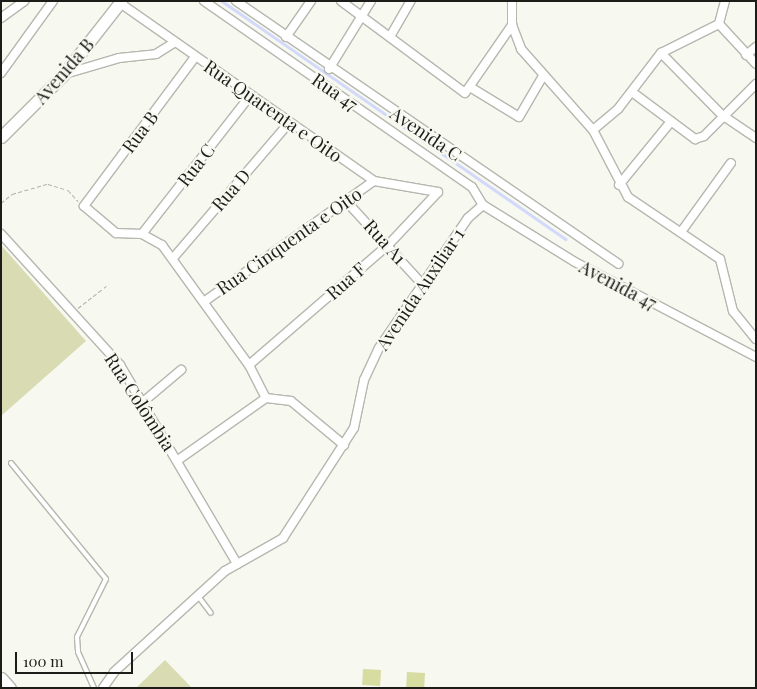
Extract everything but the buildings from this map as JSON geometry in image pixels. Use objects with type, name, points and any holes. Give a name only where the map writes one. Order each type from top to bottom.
[{"type":"street","points":[[1,18],[24,1]]},
{"type":"street","points":[[1,73],[53,1]]},
{"type":"street","name":"Rua 47","points":[[204,1],[472,187],[484,205]]},
{"type":"street","name":"Avenida C","points":[[236,1],[329,68],[618,264]]},
{"type":"street","points":[[286,37],[311,1]]},
{"type":"street","points":[[341,1],[391,35],[416,61],[518,117],[543,76]]},
{"type":"street","points":[[329,68],[371,1]]},
{"type":"street","points":[[391,35],[411,1]]},
{"type":"street","points":[[512,1],[512,25],[520,49],[593,130],[619,185],[641,208],[681,232],[720,259],[733,311],[756,339]]},
{"type":"street","points":[[593,130],[632,92],[662,53],[719,24],[725,1]]},
{"type":"street","name":"Rua Quarenta e Oito","points":[[120,2],[250,96],[374,181],[438,192]]},
{"type":"street","name":"Avenida B","points":[[1,137],[63,75],[120,2]]},
{"type":"street","points":[[719,24],[756,64]]},
{"type":"street","points":[[468,90],[512,25]]},
{"type":"street","points":[[63,75],[119,58],[156,54],[175,42]]},
{"type":"street","points":[[746,55],[756,47]]},
{"type":"street","points":[[662,53],[722,115],[756,138]]},
{"type":"street","name":"Rua B","points":[[84,206],[196,57]]},
{"type":"street","points":[[632,92],[669,124],[695,139],[756,84]]},
{"type":"street","name":"Rua C","points":[[142,234],[250,96]]},
{"type":"street","name":"Rua D","points":[[174,257],[289,123]]},
{"type":"street","points":[[619,185],[669,124]]},
{"type":"street","points":[[681,232],[731,163]]},
{"type":"street","name":"Rua Cinquenta e Oito","points":[[205,301],[374,181]]},
{"type":"street","name":"Rua F","points":[[249,365],[389,244],[438,192]]},
{"type":"street","name":"Rua A1","points":[[346,201],[389,244],[422,284]]},
{"type":"street","name":"Avenida Auxiliar 1","points":[[103,688],[225,571],[280,541],[344,445],[360,414],[364,380],[379,348],[468,218],[484,205]]},
{"type":"street","name":"Avenida 47","points":[[484,205],[575,262],[756,357]]},
{"type":"street","points":[[84,206],[116,232],[142,234],[174,257],[249,365],[266,398]]},
{"type":"street","name":"Rua Colômbia","points":[[1,234],[74,311],[120,365],[178,460],[236,564]]},
{"type":"street","points":[[143,402],[182,370]]},
{"type":"street","points":[[178,460],[266,398],[291,402],[344,445]]},
{"type":"street","points":[[1,678],[10,688]]},
{"type":"lane","points":[[11,463],[106,578],[104,591],[77,637],[78,652],[94,688]]},
{"type":"lane","points":[[198,596],[212,613]]},
{"type":"path","points":[[1,203],[12,194],[48,184],[68,190],[84,206]]},
{"type":"path","points":[[74,311],[106,286]]},
{"type":"green space","points":[[1,245],[86,341],[1,416]]},
{"type":"green space","points":[[165,660],[192,688],[136,688]]},
{"type":"waterway","points":[[222,1],[566,239]]}]
